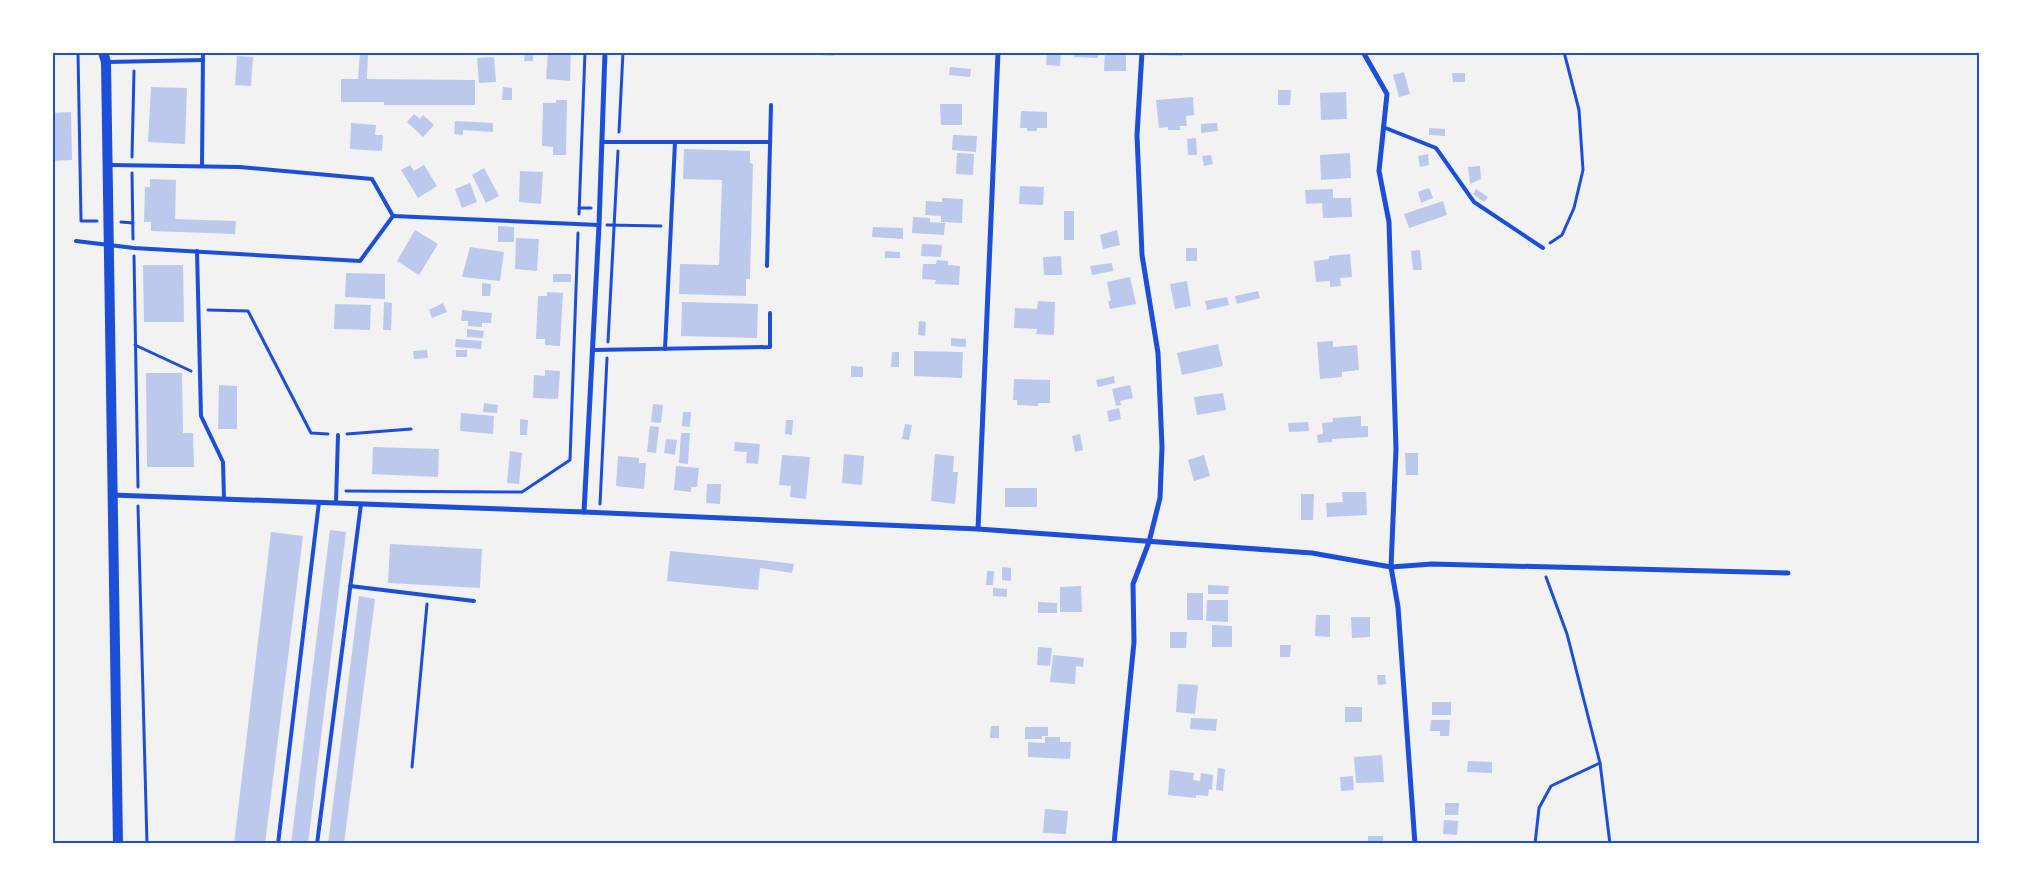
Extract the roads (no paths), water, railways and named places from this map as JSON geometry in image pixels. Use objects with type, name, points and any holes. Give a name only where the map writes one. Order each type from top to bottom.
[{"type":"main road","points":[[105,57],[110,244],[118,844]]},
{"type":"street","points":[[584,512],[599,225],[605,52]]},
{"type":"street","points":[[978,529],[998,52]]},
{"type":"street","points":[[1114,844],[1134,642],[1133,584],[1149,542],[1160,498],[1162,448],[1158,353],[1142,255],[1137,135],[1142,52]]},
{"type":"street","points":[[1363,52],[1387,94],[1379,171],[1389,222],[1396,449],[1391,567],[1398,607],[1415,844]]},
{"type":"street","points":[[112,495],[600,512],[978,529],[1312,553],[1391,567],[1432,564],[1788,574]]},
{"type":"lane","points":[[202,166],[203,52]]},
{"type":"lane","points":[[337,52],[348,53]]},
{"type":"lane","points":[[105,57],[134,61],[203,60]]},
{"type":"lane","points":[[767,266],[771,105]]},
{"type":"lane","points":[[1383,127],[1436,148],[1474,202],[1543,248]]},
{"type":"lane","points":[[602,142],[770,142]]},
{"type":"lane","points":[[666,349],[675,142]]},
{"type":"lane","points":[[108,165],[240,167],[372,178],[393,216]]},
{"type":"lane","points":[[393,216],[599,225]]},
{"type":"lane","points":[[76,241],[134,248],[360,261],[393,216]]},
{"type":"lane","points":[[197,251],[201,416],[223,462],[224,499]]},
{"type":"lane","points":[[593,350],[770,347],[770,313]]},
{"type":"lane","points":[[336,502],[338,435]]},
{"type":"lane","points":[[278,844],[318,502]]},
{"type":"lane","points":[[317,844],[360,504]]},
{"type":"lane","points":[[350,586],[474,601]]}]
